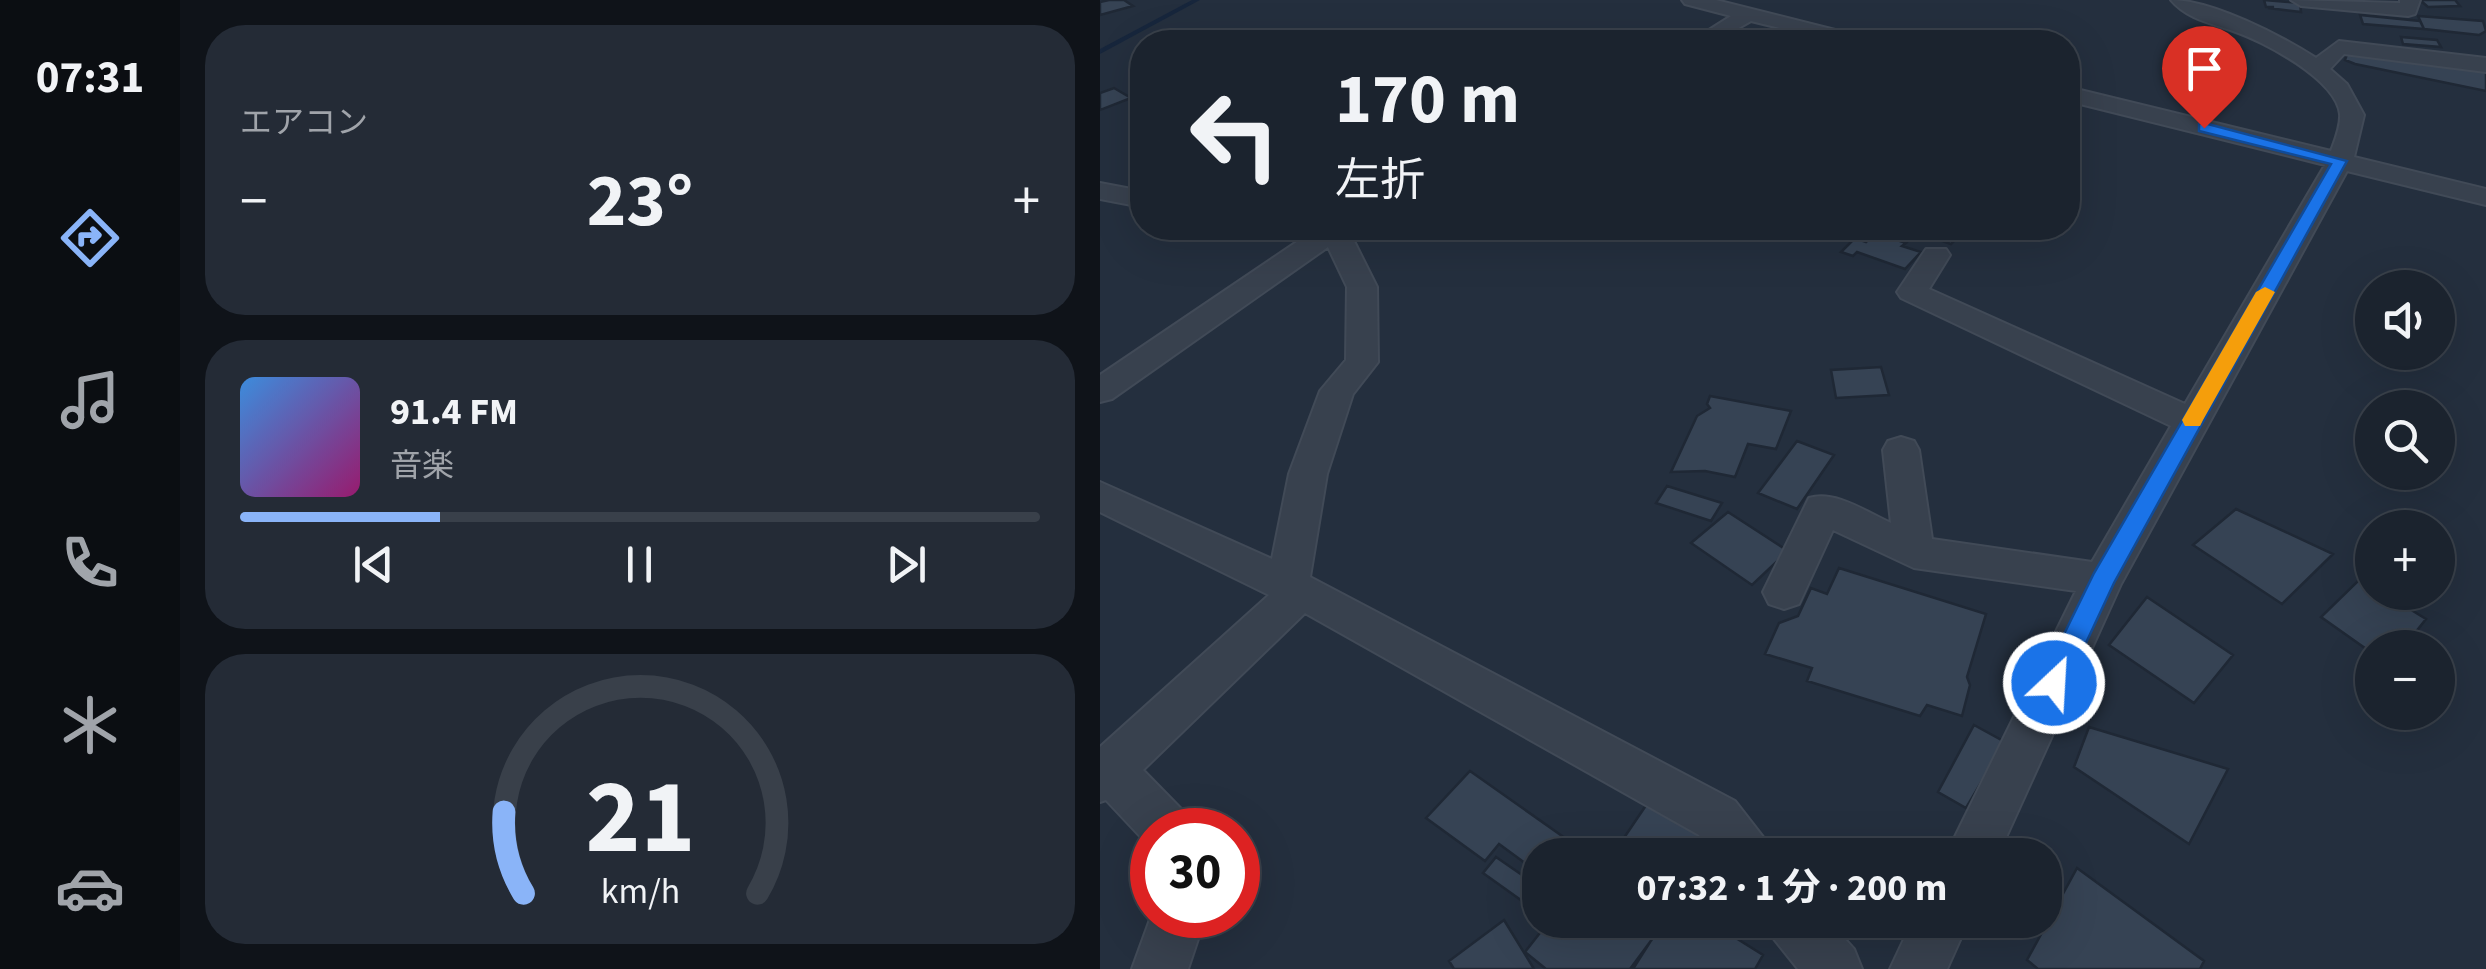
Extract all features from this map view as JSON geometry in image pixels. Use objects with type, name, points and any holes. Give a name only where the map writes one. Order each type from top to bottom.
[{"type":"street","points":[[1692,0],[1810,30]]},
{"type":"street","points":[[1980,838],[2102,580],[2340,161],[2352,112],[2345,96],[2316,70],[2248,29],[2196,13],[2181,0]]},
{"type":"street","points":[[2302,0],[2408,10],[2410,0]]},
{"type":"street","points":[[1721,30],[1748,15]]},
{"type":"street","points":[[2316,70],[2339,47],[2486,65]]},
{"type":"street","points":[[2080,97],[2486,198]]},
{"type":"street","points":[[1100,191],[1130,197]]},
{"type":"street","points":[[1100,391],[1319,240]]},
{"type":"street","points":[[1142,808],[1105,774],[1295,588],[1308,474],[1337,392],[1362,362],[1362,287],[1346,240]]},
{"type":"street","points":[[1936,255],[1912,292],[2192,421]]},
{"type":"street","points":[[1901,450],[1914,552]]},
{"type":"street","points":[[1100,496],[1295,588],[1718,818],[1733,838]]},
{"type":"street","points":[[1784,592],[1824,508],[1914,552],[2037,567],[2102,580]]},
{"type":"street","points":[[1160,969],[1171,938]]},
{"type":"street","points":[[1808,938],[1834,969]]},
{"type":"street","points":[[1918,969],[1933,938]]},
{"type":"building","points":[[1124,0],[1133,6],[1100,15],[1100,2]]},
{"type":"building","points":[[2264,0],[2300,3],[2301,12],[2268,8],[2274,7],[2266,7]]},
{"type":"building","points":[[2420,0],[2455,0],[2460,6],[2428,7]]},
{"type":"building","points":[[2360,15],[2420,21],[2424,29],[2363,24]]},
{"type":"building","points":[[2418,16],[2483,21],[2486,31],[2479,35],[2424,29]]},
{"type":"building","points":[[2401,37],[2437,40],[2441,47],[2403,44]]},
{"type":"building","points":[[2347,54],[2486,70],[2486,91],[2355,64],[2345,60]]},
{"type":"building","points":[[1114,88],[1130,98],[1100,110],[1100,93]]},
{"type":"building","points":[[1853,240],[1897,240],[1906,243],[1902,246],[1921,252],[1905,269],[1857,252],[1853,256],[1841,252]]},
{"type":"building","points":[[1881,367],[1889,395],[1836,398],[1831,370]]},
{"type":"building","points":[[1710,396],[1791,411],[1776,449],[1748,444],[1735,477],[1705,471],[1671,472],[1697,416],[1710,408]]},
{"type":"building","points":[[1797,441],[1834,455],[1797,509],[1758,493]]},
{"type":"building","points":[[1667,486],[1722,503],[1711,521],[1656,503]]},
{"type":"building","points":[[2236,509],[2333,554],[2282,604],[2193,545]]},
{"type":"building","points":[[1728,512],[1788,551],[1752,585],[1691,543]]},
{"type":"building","points":[[1839,568],[1986,614],[1967,677],[1970,685],[1962,716],[1927,705],[1920,716],[1807,681],[1812,668],[1765,654],[1779,623],[1798,616],[1811,588],[1827,594]]},
{"type":"building","points":[[2355,584],[2355,610],[2411,610],[2426,619],[2417,630],[2355,630],[2355,641],[2321,617]]},
{"type":"building","points":[[2147,597],[2233,655],[2194,703],[2109,645]]},
{"type":"building","points":[[1974,725],[2005,742],[1966,808],[1938,792]]},
{"type":"building","points":[[2089,727],[2228,769],[2189,844],[2074,767]]},
{"type":"building","points":[[1470,771],[1565,838],[1522,838],[1522,861],[1499,844],[1485,861],[1426,818]]},
{"type":"building","points":[[1651,798],[1710,831],[1706,838],[1624,838]]},
{"type":"building","points":[[1496,857],[1522,875],[1522,901],[1483,873]]},
{"type":"building","points":[[2077,868],[2204,961],[2200,969],[2038,969],[2027,960],[2039,938],[2062,938],[2062,896]]},
{"type":"building","points":[[1504,920],[1534,969],[1454,969],[1449,961]]},
{"type":"building","points":[[1536,938],[1653,938],[1630,969],[1546,969],[1525,952]]},
{"type":"building","points":[[1653,938],[1736,938],[1763,955],[1755,969],[1633,969]]},
{"type":"waterway","points":[[1141,30],[1197,0]]},
{"type":"waterway","points":[[1100,52],[1130,36]]},
{"type":"slow traffic","points":[[2193,420],[2265,292]]},
{"type":"route","points":[[2054,683],[2102,580],[2340,161],[2204,128]]}]
